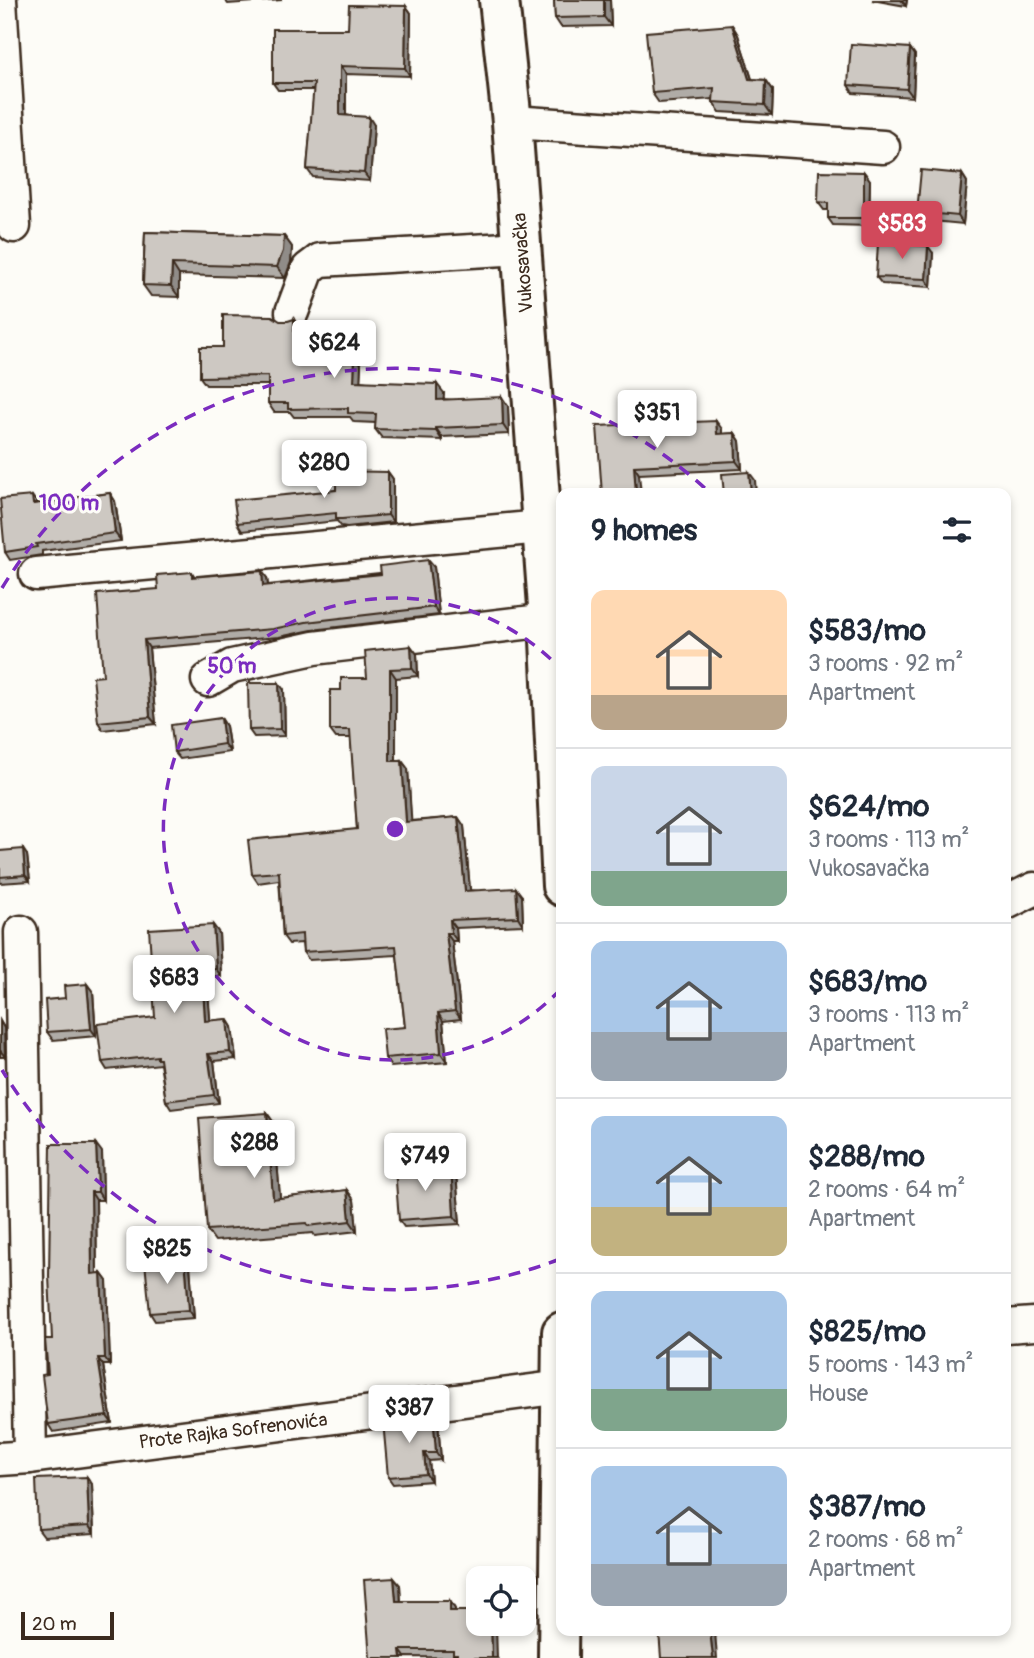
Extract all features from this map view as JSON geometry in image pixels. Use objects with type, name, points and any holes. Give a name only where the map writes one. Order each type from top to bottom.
[{"type":"main road","name":"Vukosavačka","points":[[499,0],[512,122],[549,620],[556,763]]},
{"type":"main road","points":[[558,1636],[558,1658]]},
{"type":"street","points":[[0,0],[14,226]]},
{"type":"street","points":[[512,122],[883,147]]},
{"type":"street","points":[[292,312],[309,269],[320,260],[521,248]]},
{"type":"street","points":[[36,574],[541,527]]},
{"type":"street","points":[[208,680],[232,666],[314,648],[549,620]]},
{"type":"street","points":[[1011,900],[1034,889]]},
{"type":"street","name":"Prote Rajka Sofrenovića","points":[[21,932],[15,1458],[556,1388]]},
{"type":"street","points":[[1011,1326],[1034,1324]]},
{"type":"building","points":[[554,0],[604,0],[604,17],[555,18]]},
{"type":"building","points":[[349,5],[406,6],[405,68],[340,66],[340,115],[369,117],[364,173],[307,169],[314,83],[273,83],[273,29],[348,29]]},
{"type":"building","points":[[732,25],[749,79],[766,80],[765,105],[713,102],[714,88],[652,93],[646,32]]},
{"type":"building","points":[[851,44],[910,48],[907,89],[848,85]]},
{"type":"building","points":[[921,170],[962,174],[958,216],[917,212]]},
{"type":"building","points":[[819,171],[864,172],[864,218],[828,218],[828,203],[818,202]]},
{"type":"building","points":[[145,232],[284,236],[283,251],[277,267],[172,264],[171,286],[143,285]]},
{"type":"building","points":[[878,243],[928,246],[926,279],[876,277]]},
{"type":"building","points":[[223,315],[272,316],[280,321],[294,319],[294,352],[355,355],[354,381],[437,384],[437,400],[502,397],[503,425],[436,428],[436,431],[375,429],[376,414],[348,413],[348,408],[288,409],[288,403],[268,403],[268,376],[200,377],[200,347],[223,347]]},
{"type":"building","points":[[716,421],[717,434],[735,433],[736,461],[634,466],[636,488],[602,488],[597,426]]},
{"type":"building","points":[[336,471],[388,472],[388,515],[336,519],[336,513],[237,523],[234,500],[336,490]]},
{"type":"building","points":[[749,472],[750,488],[723,488],[722,474]]},
{"type":"building","points":[[110,493],[115,533],[36,544],[37,547],[5,552],[0,499],[32,496],[33,504]]},
{"type":"building","points":[[428,560],[434,607],[306,622],[273,629],[144,640],[150,717],[98,722],[93,677],[103,676],[97,594],[158,589],[157,575],[192,572],[192,577],[262,571],[263,586],[381,574],[380,566]]},
{"type":"building","points":[[411,646],[412,668],[390,669],[390,761],[402,761],[406,822],[458,817],[465,891],[516,888],[518,917],[450,920],[451,933],[446,933],[455,1011],[438,1013],[441,1053],[385,1058],[382,1029],[405,1027],[396,946],[303,952],[302,934],[283,936],[279,872],[252,874],[248,840],[357,829],[350,730],[330,730],[330,690],[341,690],[341,678],[367,678],[365,651]]},
{"type":"building","points":[[248,683],[279,683],[280,729],[249,730]]},
{"type":"building","points":[[221,718],[224,744],[174,752],[171,725]]},
{"type":"building","points":[[23,849],[25,875],[0,877],[0,851]]},
{"type":"building","points":[[213,925],[216,969],[202,970],[205,1021],[227,1019],[230,1052],[208,1054],[214,1095],[166,1101],[160,1059],[157,1059],[157,1056],[102,1062],[97,1024],[155,1017],[149,929]]},
{"type":"building","points":[[87,984],[91,1029],[47,1032],[45,1000],[65,998],[64,986]]},
{"type":"building","points":[[267,1113],[273,1199],[347,1190],[350,1221],[308,1226],[307,1223],[207,1230],[199,1118]]},
{"type":"building","points":[[51,1144],[96,1144],[98,1192],[91,1192],[92,1274],[101,1273],[105,1358],[98,1358],[107,1416],[48,1424],[42,1375],[48,1374],[45,1339],[52,1339],[49,1276]]},
{"type":"building","points":[[451,1166],[454,1216],[399,1220],[395,1169]]},
{"type":"building","points":[[185,1258],[189,1310],[150,1313],[145,1262]]},
{"type":"building","points":[[433,1414],[436,1453],[424,1453],[426,1474],[388,1477],[383,1421]]},
{"type":"building","points":[[87,1477],[89,1526],[38,1529],[36,1479]]},
{"type":"building","points":[[394,1578],[396,1601],[450,1601],[450,1611],[466,1611],[466,1636],[491,1636],[492,1658],[457,1658],[453,1650],[400,1650],[401,1658],[370,1658],[364,1580]]},
{"type":"building","points":[[659,1636],[711,1636],[713,1658],[661,1658]]}]
